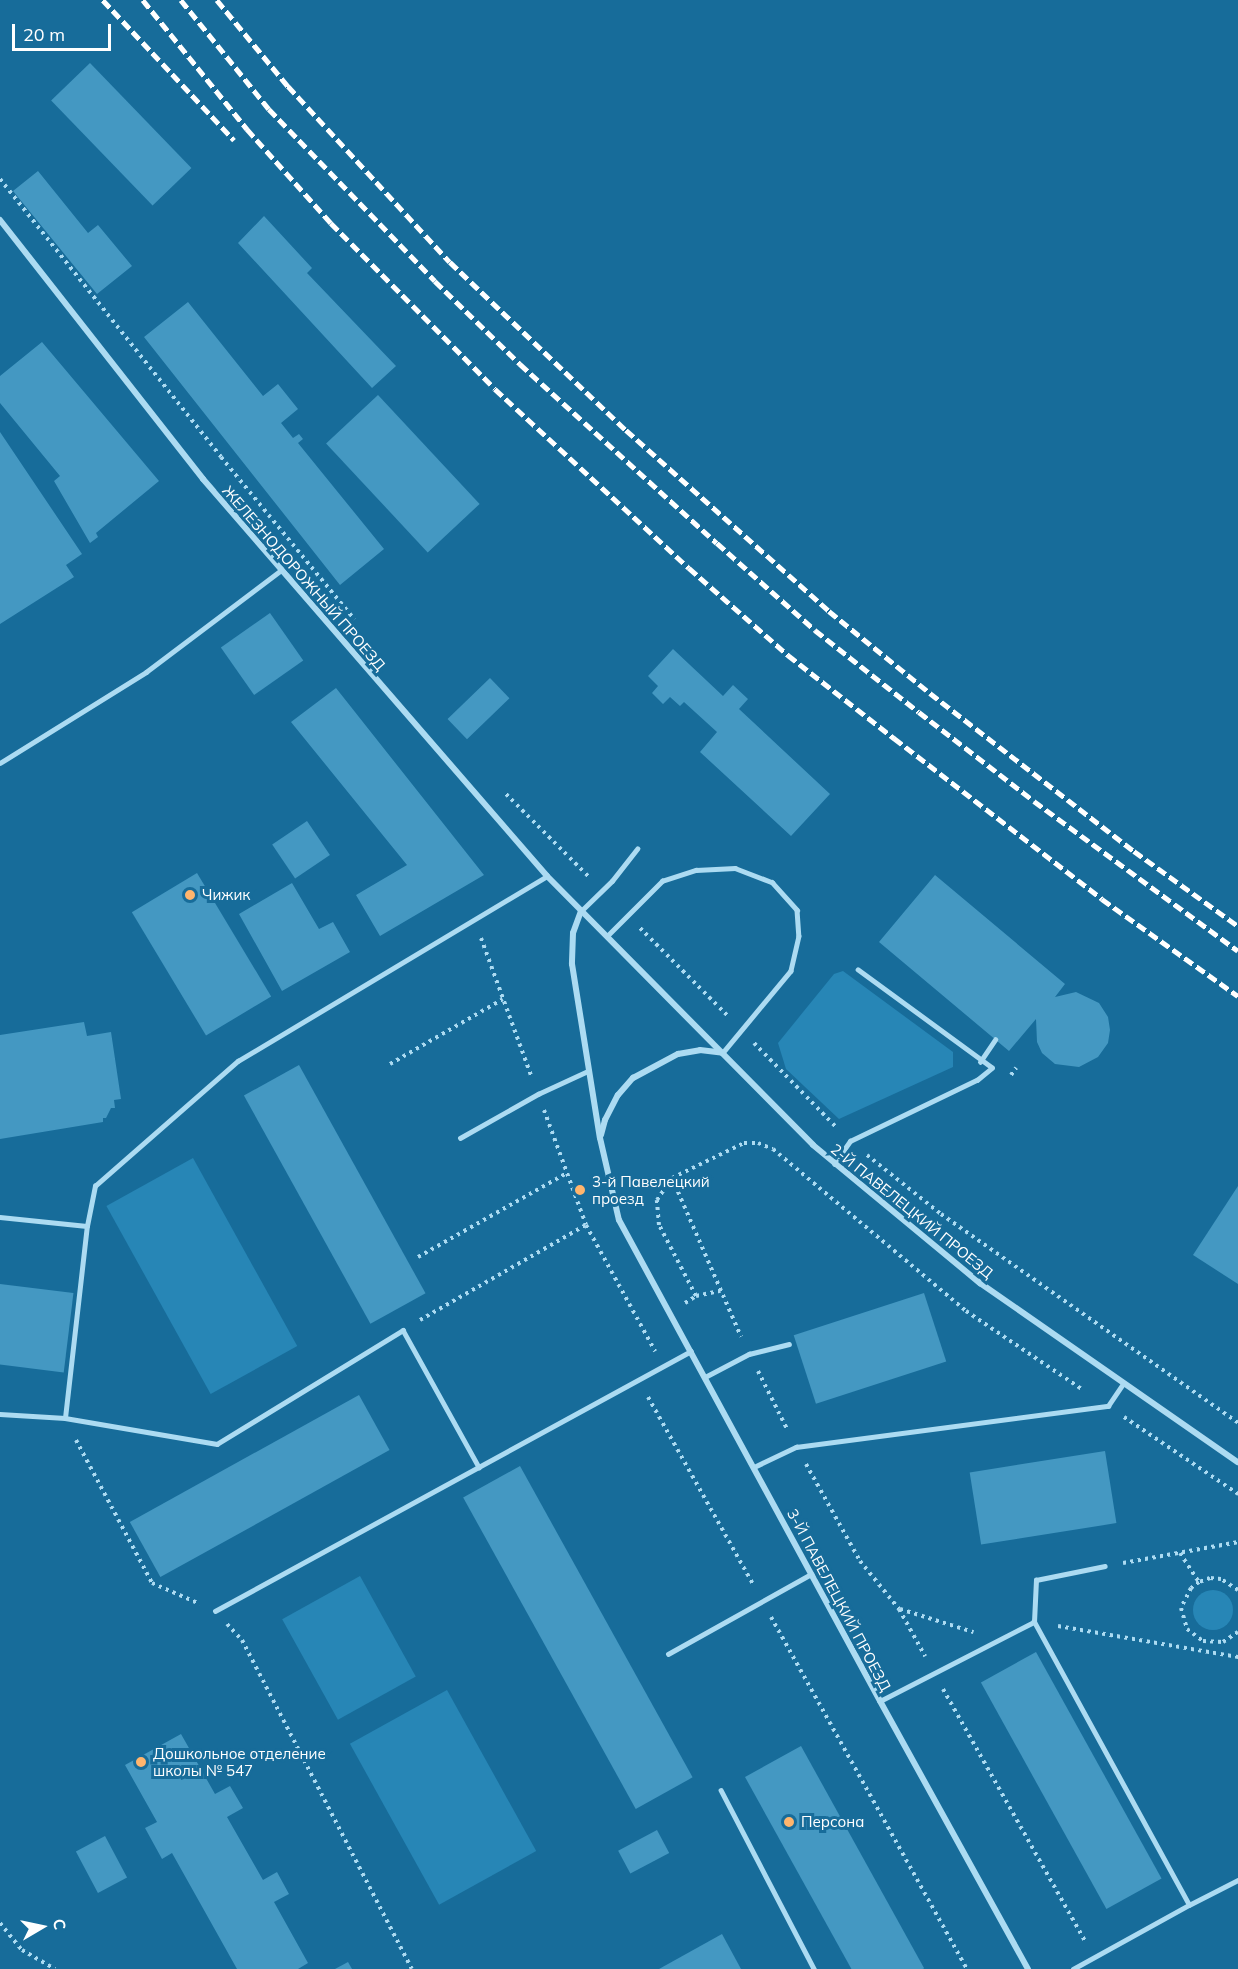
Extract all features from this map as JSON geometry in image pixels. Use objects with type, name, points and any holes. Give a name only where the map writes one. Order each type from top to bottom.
[{"type":"street","name":"ЖЕЛЕЗНОДОРОЖНЫЙ ПРОЕЗД","points":[[0,220],[203,479],[280,571],[547,876],[607,936]]},
{"type":"street","name":"3-Й ПАВЕЛЕЦКИЙ ПРОЕЗД","points":[[581,911],[573,933],[572,964],[600,1138],[620,1220],[1028,1969]]},
{"type":"street","name":"2-Й ПАВЕЛЕЦКИЙ ПРОЕЗД","points":[[607,936],[834,1164],[980,1283],[1238,1462]]},
{"type":"street","points":[[600,1138],[605,1119],[618,1095],[633,1078],[678,1054],[700,1050],[723,1053]]},
{"type":"lane","points":[[0,763],[146,672],[280,571]]},
{"type":"lane","points":[[581,911],[637,849]]},
{"type":"lane","points":[[607,936],[662,880],[696,870],[735,868],[772,882],[797,910],[799,936],[791,971],[723,1053]]},
{"type":"lane","points":[[65,1418],[87,1226],[95,1186],[238,1061],[547,876]]},
{"type":"lane","points":[[834,1164],[850,1141],[977,1080],[992,1068],[980,1062],[858,970]]},
{"type":"lane","points":[[980,1062],[995,1040]]},
{"type":"lane","points":[[460,1138],[538,1095],[588,1071]]},
{"type":"lane","points":[[0,1217],[87,1226]]},
{"type":"lane","points":[[0,1414],[65,1418],[218,1444],[403,1330],[479,1467]]},
{"type":"lane","points":[[705,1377],[749,1354],[789,1344]]},
{"type":"lane","points":[[215,1611],[691,1351]]},
{"type":"lane","points":[[754,1467],[796,1447],[1108,1407],[1123,1384]]},
{"type":"lane","points":[[1105,1566],[1036,1580],[1034,1622],[1190,1905]]},
{"type":"lane","points":[[668,1654],[811,1574]]},
{"type":"lane","points":[[880,1701],[1034,1622]]},
{"type":"lane","points":[[722,1790],[814,1969]]},
{"type":"lane","points":[[1072,1969],[1238,1880]]},
{"type":"path","points":[[0,179],[221,457],[358,624]]},
{"type":"path","points":[[497,786],[602,890]]},
{"type":"path","points":[[627,915],[850,1141],[941,1214],[1238,1423]]},
{"type":"path","points":[[475,919],[586,1225],[664,1367]]},
{"type":"path","points":[[390,1064],[503,999]]},
{"type":"path","points":[[720,1291],[696,1296],[659,1225],[657,1200],[672,1178],[744,1143],[758,1143],[773,1149],[932,1282]]},
{"type":"path","points":[[418,1257],[567,1173]]},
{"type":"path","points":[[403,1330],[586,1225]]},
{"type":"path","points":[[639,1380],[967,1969]]},
{"type":"path","points":[[65,1418],[152,1583],[215,1611],[242,1640],[412,1969]]},
{"type":"path","points":[[1105,1566],[1238,1542]]},
{"type":"path","points":[[1179,1552],[1199,1582]]},
{"type":"path","points":[[1237,1635],[1223,1642],[1212,1643],[1193,1636],[1187,1629],[1181,1608],[1184,1597],[1199,1582],[1210,1578],[1221,1579],[1238,1590]]},
{"type":"path","points":[[899,1609],[1001,1640]]},
{"type":"path","points":[[1034,1622],[1238,1657]]},
{"type":"path","points":[[934,1675],[1094,1957]]},
{"type":"path","points":[[0,1923],[22,1950],[56,1969]]},
{"type":"shaded area","points":[[843,971],[953,1052],[953,1067],[839,1119],[786,1069],[778,1043],[834,974]]},
{"type":"shaded area","points":[[193,1158],[297,1346],[211,1394],[106,1206]]},
{"type":"shaded area","points":[[360,1576],[416,1677],[338,1720],[282,1619]]},
{"type":"shaded area","points":[[1213,1590],[1227,1596],[1233,1610],[1227,1624],[1213,1630],[1199,1624],[1193,1610],[1199,1596]]},
{"type":"shaded area","points":[[447,1690],[536,1851],[439,1905],[350,1744]]},
{"type":"building","points":[[90,63],[191,168],[153,206],[51,101]]},
{"type":"building","points":[[38,171],[88,233],[98,225],[132,266],[97,294],[13,191]]},
{"type":"building","points":[[264,216],[312,268],[307,273],[396,366],[372,388],[238,243]]},
{"type":"building","points":[[188,302],[263,396],[278,384],[298,409],[281,423],[293,438],[299,434],[303,439],[298,443],[384,549],[340,585],[144,337]]},
{"type":"building","points":[[42,342],[159,481],[96,533],[98,537],[90,543],[54,481],[60,476],[0,403],[0,376]]},
{"type":"building","points":[[378,395],[480,504],[428,552],[326,443]]},
{"type":"building","points":[[0,432],[82,554],[66,565],[74,577],[0,624]]},
{"type":"building","points":[[270,613],[303,661],[254,695],[221,647]]},
{"type":"building","points":[[673,649],[723,696],[733,685],[748,699],[739,709],[830,794],[791,836],[700,752],[717,732],[684,702],[680,706],[670,697],[663,704],[652,693],[658,686],[648,676]]},
{"type":"building","points":[[490,678],[509,698],[467,739],[448,719]]},
{"type":"building","points":[[336,688],[484,875],[380,936],[356,895],[407,865],[291,722]]},
{"type":"building","points":[[307,821],[330,855],[295,878],[272,844]]},
{"type":"building","points":[[197,873],[271,996],[206,1036],[132,912]]},
{"type":"building","points":[[935,875],[1065,984],[1055,997],[1076,992],[1099,1003],[1108,1017],[1110,1030],[1108,1043],[1098,1057],[1079,1067],[1055,1064],[1042,1053],[1037,1042],[1036,1019],[1009,1051],[879,942]]},
{"type":"building","points":[[292,883],[319,929],[333,922],[350,952],[282,991],[239,914]]},
{"type":"building","points":[[84,1022],[87,1036],[111,1032],[121,1099],[114,1100],[115,1108],[111,1108],[106,1118],[103,1118],[103,1122],[0,1139],[0,1035]]},
{"type":"building","points":[[299,1065],[426,1293],[370,1324],[244,1096]]},
{"type":"building","points":[[1238,1186],[1238,1284],[1193,1255]]},
{"type":"building","points":[[0,1284],[73,1293],[64,1372],[0,1365]]},
{"type":"building","points":[[924,1293],[946,1361],[816,1404],[794,1335]]},
{"type":"building","points":[[359,1395],[390,1450],[160,1577],[130,1522]]},
{"type":"building","points":[[1105,1451],[1116,1523],[981,1545],[970,1472]]},
{"type":"building","points":[[520,1466],[693,1777],[636,1809],[463,1498]]},
{"type":"building","points":[[1036,1652],[1162,1879],[1106,1909],[981,1683]]},
{"type":"building","points":[[181,1734],[215,1794],[230,1786],[243,1808],[227,1817],[263,1880],[277,1872],[289,1894],[274,1902],[308,1963],[298,1969],[237,1969],[172,1853],[162,1859],[145,1828],[157,1822],[125,1765]]},
{"type":"building","points":[[801,1746],[924,1968],[851,1969],[745,1777]]},
{"type":"building","points":[[657,1830],[669,1853],[630,1874],[618,1851]]},
{"type":"building","points":[[105,1836],[127,1877],[98,1893],[76,1851]]},
{"type":"building","points":[[722,1934],[741,1969],[659,1969]]},
{"type":"building","points":[[348,1962],[352,1969],[335,1969]]},
{"type":"railway","points":[[103,0],[234,140]]},
{"type":"railway","points":[[143,0],[247,129],[331,223],[495,389],[689,568],[788,655],[894,738],[1102,899],[1238,996]]},
{"type":"railway","points":[[181,0],[269,109],[435,281],[520,364],[717,543],[815,630],[919,712],[1034,801],[1238,951]]},
{"type":"railway","points":[[217,0],[288,86],[450,262],[626,430],[829,611],[930,693],[1134,851],[1238,926]]},
{"type":"place","name":"Чижик","points":[[190,895]]},
{"type":"place","name":"3-й Павелецкий проезд","points":[[580,1190]]},
{"type":"place","name":"Дошкольное отделение школы № 547","points":[[141,1762]]},
{"type":"place","name":"Персона","points":[[789,1822]]}]
